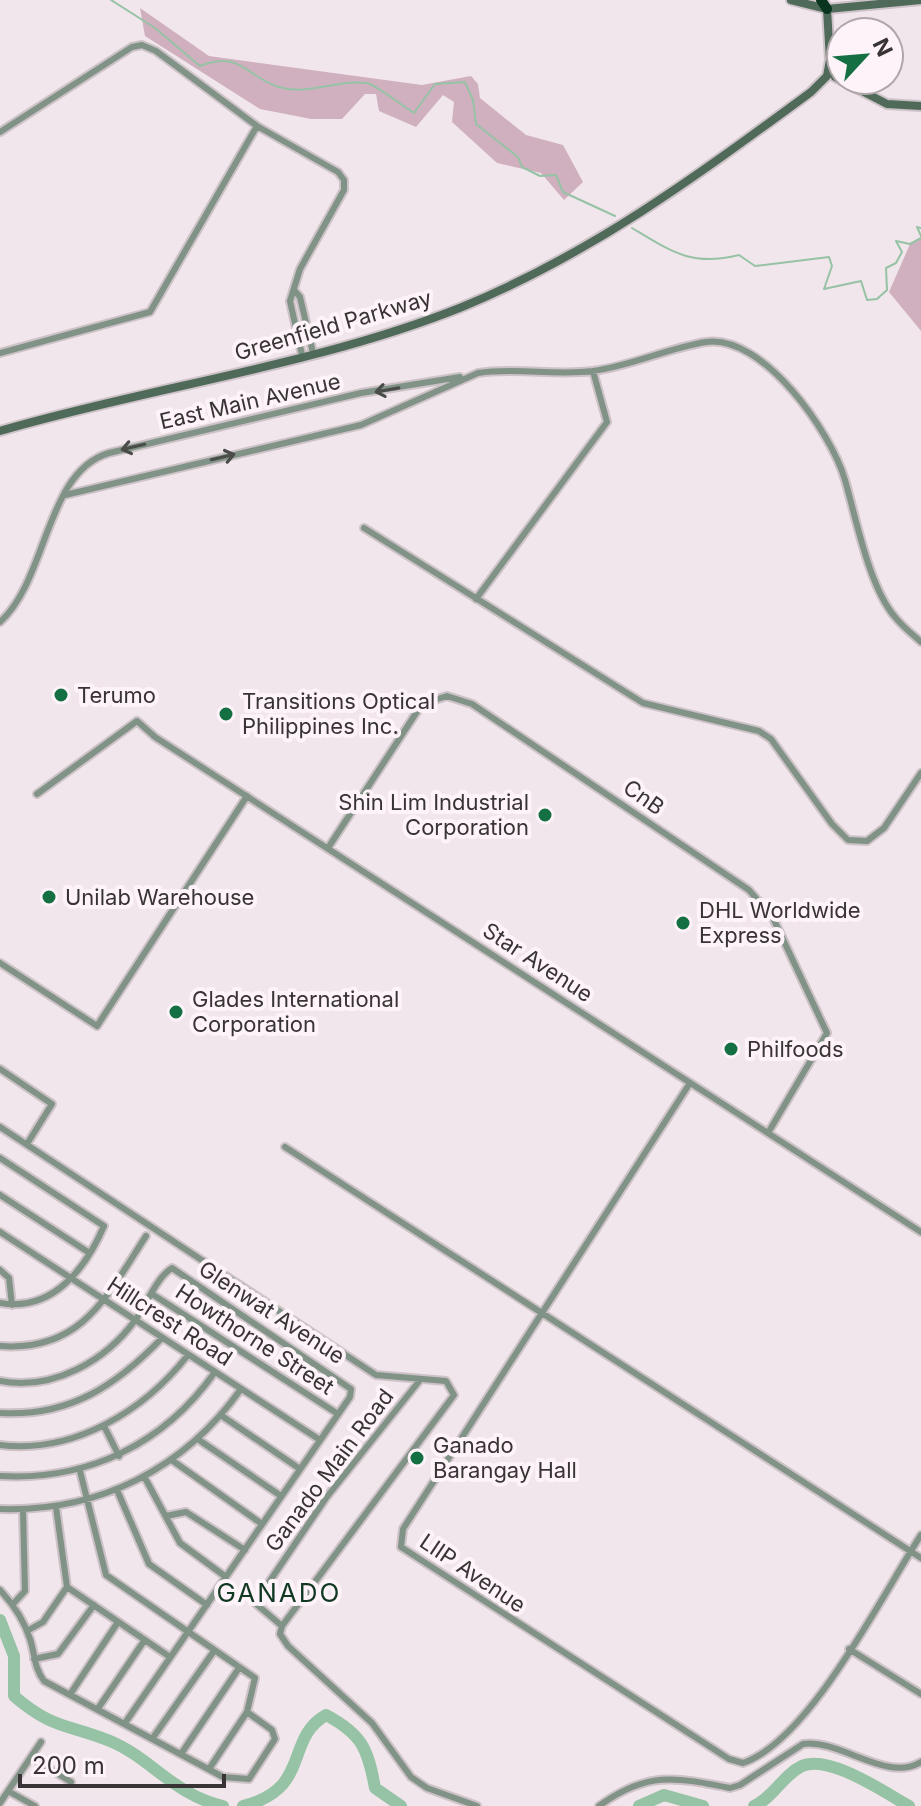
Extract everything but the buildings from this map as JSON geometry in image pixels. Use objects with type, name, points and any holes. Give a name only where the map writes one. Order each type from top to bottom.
[{"type":"main road","points":[[791,0],[824,4],[921,0]]},
{"type":"main road","name":"Greenfield Parkway","points":[[811,92],[825,78]]},
{"type":"main road","name":"Greenfield Parkway","points":[[0,431],[313,353],[461,307],[587,247],[650,208],[825,84]]},
{"type":"main road","points":[[870,96],[887,104],[921,106]]},
{"type":"street","points":[[0,132],[140,45],[161,54],[257,126],[334,170],[345,183],[343,194],[300,269],[290,305],[302,355]]},
{"type":"street","points":[[0,353],[150,312],[257,126]]},
{"type":"street","points":[[294,290],[300,297],[313,353]]},
{"type":"street","name":"East Main Avenue","points":[[0,622],[23,594],[65,495],[81,467],[104,454],[361,393],[498,369],[593,371],[709,342],[747,351],[776,371],[820,426],[844,475],[865,553],[893,615],[921,642]]},
{"type":"street","points":[[476,599],[607,422],[593,371]]},
{"type":"street","name":"East Main Avenue","points":[[65,495],[361,425],[463,377]]},
{"type":"street","points":[[364,528],[643,703],[759,731],[771,739],[848,840],[867,841],[884,828],[921,773]]},
{"type":"street","name":"CnB","points":[[328,848],[420,706],[443,696],[472,704],[749,890],[768,910],[827,1035],[768,1133]]},
{"type":"street","name":"Star Avenue","points":[[37,794],[137,721],[247,796],[921,1232]]},
{"type":"street","points":[[0,963],[97,1026],[247,796]]},
{"type":"street","points":[[0,1069],[52,1104],[27,1144]]},
{"type":"street","name":"LIIP Avenue","points":[[690,1083],[403,1529],[401,1547],[736,1762],[751,1760],[791,1732],[849,1649],[921,1535]]},
{"type":"street","points":[[0,1127],[376,1375],[446,1381],[454,1395],[282,1626]]},
{"type":"street","points":[[285,1147],[921,1558]]},
{"type":"street","points":[[0,1158],[102,1223],[103,1229],[60,1291],[43,1300],[12,1305],[0,1303]]},
{"type":"street","points":[[0,1195],[88,1252]]},
{"type":"street","name":"Hillcrest Road","points":[[0,1232],[320,1440]]},
{"type":"street","points":[[0,1346],[44,1344],[64,1336],[94,1313],[146,1236]]},
{"type":"street","name":"Glenwat Avenue","points":[[152,1294],[170,1269],[351,1389],[338,1414]]},
{"type":"street","points":[[0,1270],[9,1278],[12,1305]]},
{"type":"street","points":[[0,1381],[44,1380],[70,1374],[106,1351],[135,1321],[152,1294]]},
{"type":"street","name":"Howthorne Street","points":[[152,1294],[338,1414]]},
{"type":"street","points":[[0,1413],[49,1411],[83,1401],[116,1382],[162,1338]]},
{"type":"street","points":[[0,1445],[66,1439],[104,1426],[150,1395],[188,1355]]},
{"type":"street","points":[[0,1476],[80,1471],[119,1456],[173,1420],[215,1372]]},
{"type":"street","name":"Ganado Main Road","points":[[420,1380],[326,1498],[255,1599],[258,1608],[282,1626],[280,1634],[288,1646],[372,1723],[411,1777],[427,1788],[477,1806]]},
{"type":"street","points":[[0,1509],[56,1507],[88,1501],[145,1478],[199,1440],[222,1416],[241,1389]]},
{"type":"street","points":[[125,1723],[338,1414]]},
{"type":"street","points":[[222,1416],[300,1469]]},
{"type":"street","points":[[104,1426],[119,1456]]},
{"type":"street","points":[[199,1440],[281,1496]]},
{"type":"street","points":[[173,1461],[262,1524]]},
{"type":"street","points":[[80,1471],[106,1575],[256,1681],[247,1712],[209,1769]]},
{"type":"street","points":[[145,1478],[184,1548],[226,1577]]},
{"type":"street","points":[[117,1490],[149,1564],[207,1605]]},
{"type":"street","points":[[27,1631],[43,1622],[67,1587],[56,1507]]},
{"type":"street","points":[[13,1604],[25,1591],[23,1510]]},
{"type":"street","points":[[166,1516],[186,1512],[245,1550]]},
{"type":"street","points":[[67,1587],[170,1657]]},
{"type":"street","points":[[0,1590],[13,1604],[27,1631],[44,1681],[99,1707],[223,1777],[249,1779],[275,1744],[272,1730],[247,1712]]},
{"type":"street","points":[[34,1659],[58,1654],[94,1605]]},
{"type":"street","points":[[71,1693],[118,1622]]},
{"type":"street","points":[[99,1707],[144,1641]]},
{"type":"street","points":[[849,1649],[921,1694]]},
{"type":"street","points":[[152,1739],[214,1651]]},
{"type":"street","points":[[181,1754],[239,1668]]},
{"type":"street","points":[[0,1803],[41,1742]]},
{"type":"street","points":[[599,1806],[620,1791],[663,1777],[730,1788],[740,1785],[796,1747],[810,1743],[897,1769],[921,1762]]},
{"type":"street","points":[[31,1757],[71,1782]]},
{"type":"street","points":[[8,1791],[35,1806]]},
{"type":"shaded area","points":[[140,8],[209,56],[422,85],[471,76],[478,84],[480,98],[526,135],[563,145],[583,182],[564,200],[541,173],[497,163],[452,122],[454,102],[443,95],[416,127],[379,111],[376,94],[365,94],[342,119],[311,119],[260,109],[145,36]]},
{"type":"shaded area","points":[[921,238],[921,331],[889,292],[910,244]]},
{"type":"waterway","points":[[111,0],[155,28],[200,66],[225,61],[235,63],[279,87],[301,90],[367,83],[414,113],[435,84],[465,82],[473,100],[476,124],[518,157],[522,167],[540,176],[556,175],[563,192],[615,216]]},
{"type":"waterway","points":[[857,1],[871,0]]},
{"type":"waterway","points":[[921,228],[917,227],[921,236]]},
{"type":"waterway","points":[[632,228],[671,250],[695,258],[739,255],[755,266],[829,257],[832,266],[824,289],[861,281],[867,300],[877,299],[887,290],[886,268],[896,263],[902,252],[896,241],[910,244],[921,238]]},
{"type":"waterway","points":[[0,1620],[14,1656],[14,1696],[27,1707],[50,1720],[125,1748],[190,1794],[223,1806]]},
{"type":"waterway","points":[[243,1806],[265,1798],[279,1788],[289,1776],[305,1737],[313,1725],[326,1715],[355,1736],[366,1753],[375,1788],[401,1806]]},
{"type":"waterway","points":[[754,1806],[767,1798],[795,1770],[813,1764],[827,1765],[856,1776],[909,1806]]},
{"type":"waterway","points":[[639,1806],[664,1795],[703,1806]]},
{"type":"place","name":"Terumo","points":[[61,695]]},
{"type":"place","name":"Transitions Optical Philippines Inc.","points":[[226,714]]},
{"type":"place","name":"Shin Lim Industrial Corporation","points":[[545,815]]},
{"type":"place","name":"Unilab Warehouse","points":[[49,897]]},
{"type":"place","name":"DHL Worldwide Express","points":[[683,923]]},
{"type":"place","name":"Glades International Corporation","points":[[176,1012]]},
{"type":"place","name":"Philfoods","points":[[731,1049]]},
{"type":"place","name":"Ganado Barangay Hall","points":[[417,1458]]},
{"type":"district","name":"GANADO","points":[[279,1593]]}]
